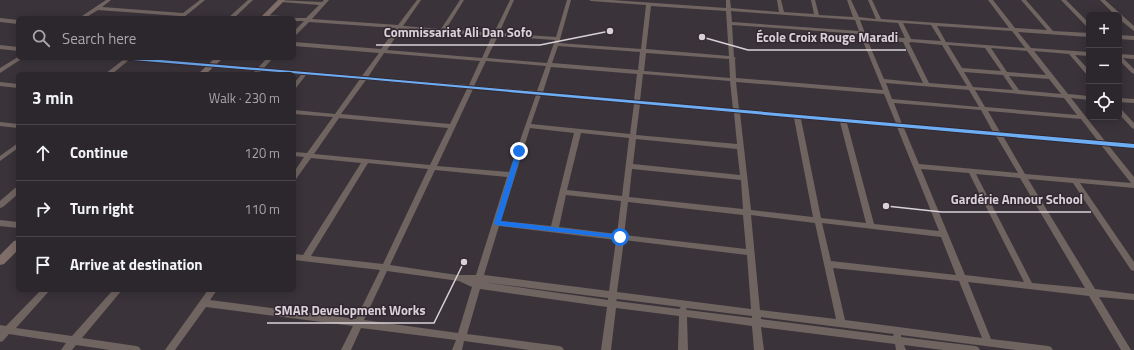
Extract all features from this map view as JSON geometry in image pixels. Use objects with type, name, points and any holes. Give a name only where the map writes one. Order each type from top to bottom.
[{"type":"main road","points":[[264,16],[281,0]]},
{"type":"main road","points":[[204,72],[217,60]]},
{"type":"main road","points":[[0,261],[16,246]]},
{"type":"street","points":[[85,16],[109,0]]},
{"type":"street","points":[[97,8],[182,16],[203,0]]},
{"type":"street","points":[[233,16],[252,0]]},
{"type":"street","points":[[281,0],[325,2]]},
{"type":"street","points":[[296,174],[419,0]]},
{"type":"street","points":[[443,30],[462,0]]},
{"type":"street","points":[[346,350],[512,0]]},
{"type":"street","points":[[457,350],[511,175],[557,41],[569,0]]},
{"type":"street","points":[[591,0],[1086,35]]},
{"type":"street","points":[[690,0],[691,7]]},
{"type":"street","points":[[728,0],[733,79],[744,178],[759,350]]},
{"type":"street","points":[[779,0],[782,13]]},
{"type":"street","points":[[813,0],[818,16]]},
{"type":"street","points":[[849,0],[988,342]]},
{"type":"street","points":[[870,0],[879,20]]},
{"type":"street","points":[[990,0],[1134,182]]},
{"type":"street","points":[[1023,0],[1051,32]]},
{"type":"street","points":[[1063,0],[1086,23]]},
{"type":"street","points":[[1102,0],[1116,12]]},
{"type":"street","points":[[296,32],[325,2]]},
{"type":"street","points":[[606,350],[648,4]]},
{"type":"street","points":[[1122,18],[1134,29]]},
{"type":"street","points":[[296,19],[496,34],[643,51],[732,58]]},
{"type":"street","points":[[0,20],[16,22]]},
{"type":"street","points":[[900,22],[927,84]]},
{"type":"street","points":[[730,23],[907,40],[1086,54]]},
{"type":"street","points":[[933,24],[1126,350]]},
{"type":"street","points":[[1122,37],[1134,38]]},
{"type":"street","points":[[296,44],[886,92]]},
{"type":"street","points":[[987,46],[1017,92]]},
{"type":"street","points":[[0,48],[16,49]]},
{"type":"street","points":[[1070,52],[1086,71]]},
{"type":"street","points":[[1122,56],[1134,57]]},
{"type":"street","points":[[1122,59],[1134,72]]},
{"type":"street","points":[[0,71],[17,60]]},
{"type":"street","points":[[110,72],[126,60]]},
{"type":"street","points":[[149,60],[211,65],[257,72],[268,60]]},
{"type":"street","points":[[180,63],[183,60]]},
{"type":"street","points":[[960,70],[1050,77]]},
{"type":"street","points":[[296,73],[1134,146]]},
{"type":"street","points":[[296,84],[305,73]]},
{"type":"street","points":[[882,81],[1086,98]]},
{"type":"street","points":[[0,84],[16,86]]},
{"type":"street","points":[[1122,100],[1134,101]]},
{"type":"street","points":[[890,101],[1082,117]]},
{"type":"street","points":[[296,112],[452,126]]},
{"type":"street","points":[[1122,113],[1134,127]]},
{"type":"street","points":[[797,116],[841,324]]},
{"type":"street","points":[[843,120],[871,226]]},
{"type":"street","points":[[0,124],[16,126]]},
{"type":"street","points":[[528,126],[741,147]]},
{"type":"street","points":[[554,230],[578,131]]},
{"type":"street","points":[[0,159],[16,147]]},
{"type":"street","points":[[296,154],[511,175]]},
{"type":"street","points":[[305,258],[366,161]]},
{"type":"street","points":[[629,166],[744,178]]},
{"type":"street","points":[[916,166],[1134,186]]},
{"type":"street","points":[[972,171],[1030,286]]},
{"type":"street","points":[[1075,181],[1130,256],[1134,268]]},
{"type":"street","points":[[0,205],[16,192]]},
{"type":"street","points":[[563,192],[943,234]]},
{"type":"street","points":[[0,223],[16,225]]},
{"type":"street","points":[[497,223],[750,252]]},
{"type":"street","points":[[296,257],[386,268],[477,282],[683,309],[757,323],[975,350]]},
{"type":"street","points":[[828,264],[1134,297]]},
{"type":"street","points":[[0,338],[4,330],[44,292]]},
{"type":"street","points":[[66,350],[116,292]]},
{"type":"street","points":[[170,350],[212,292]]},
{"type":"street","points":[[204,303],[559,350]]},
{"type":"street","points":[[683,309],[756,313],[1045,350]]},
{"type":"street","points":[[683,309],[683,350]]},
{"type":"street","points":[[4,330],[136,350]]},
{"type":"street","points":[[896,331],[901,350]]},
{"type":"cycle path","points":[[144,60],[291,72]]},
{"type":"cycle path","points":[[296,72],[1134,146]]},
{"type":"place","name":"Commissariat Ali Dan Sofo","points":[[610,31]]},
{"type":"place","name":"École Croix Rouge Maradi","points":[[702,37]]},
{"type":"place","name":"Gardérie Annour School","points":[[886,206]]},
{"type":"place","name":"SMAR Development Works","points":[[464,262]]},
{"type":"route","points":[[519,151],[497,223],[620,237]]}]
